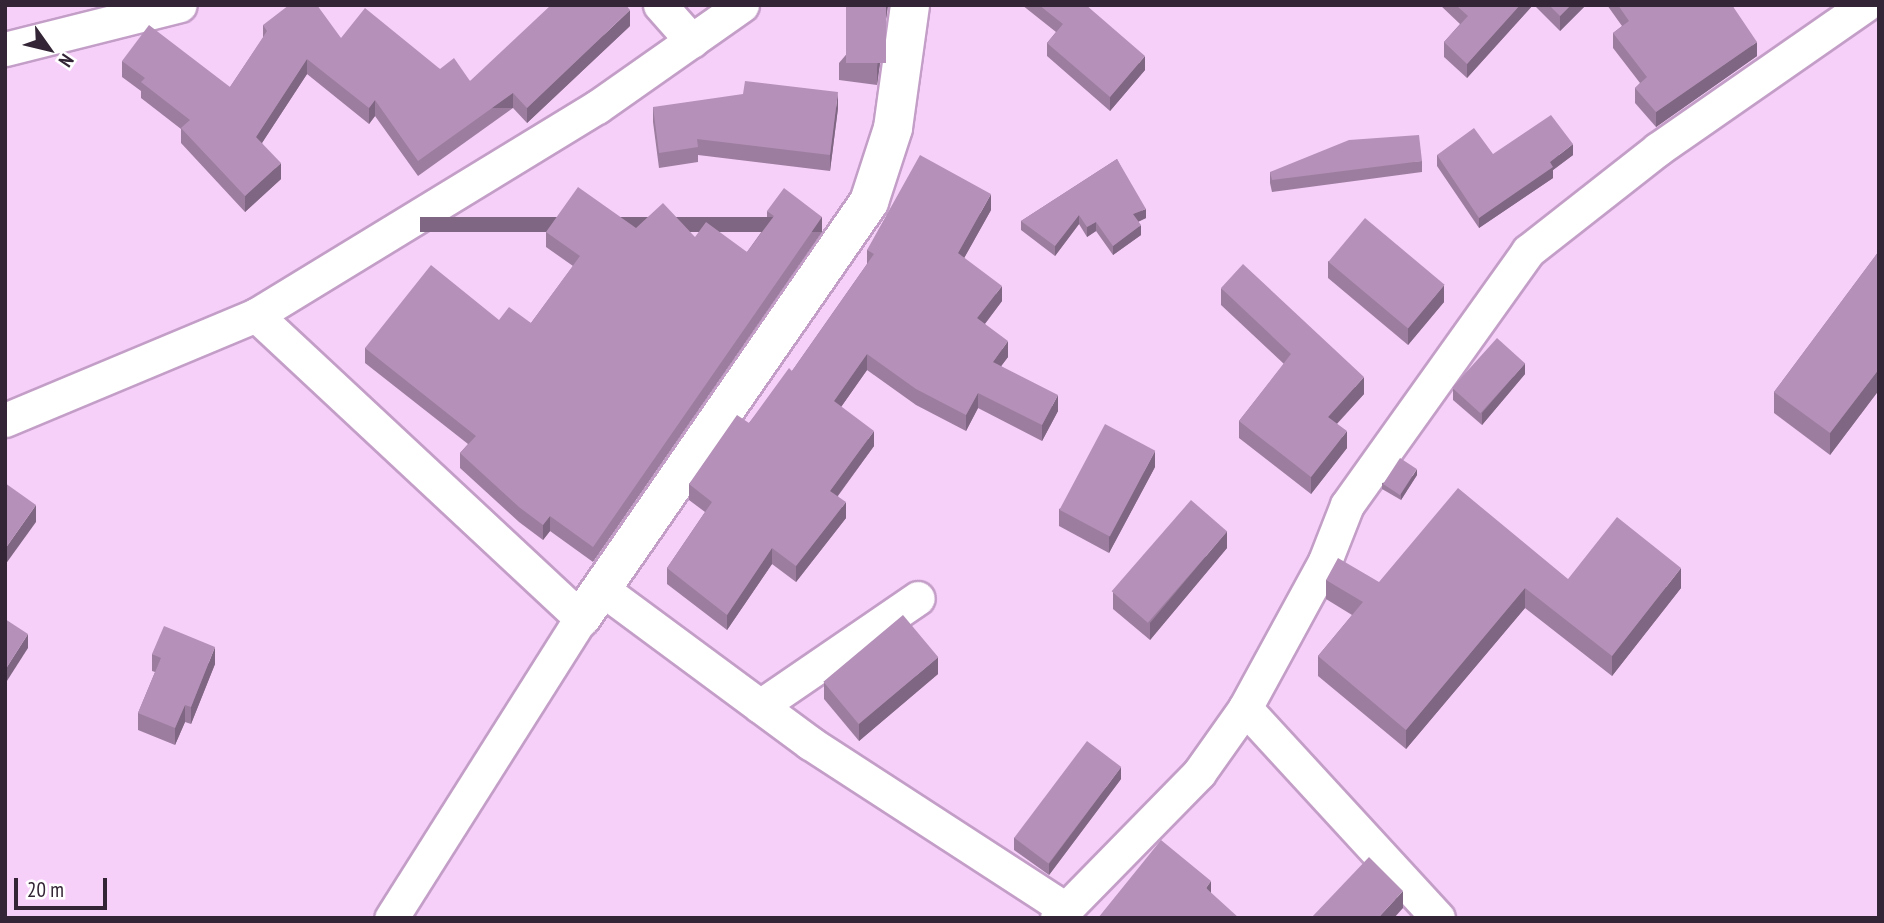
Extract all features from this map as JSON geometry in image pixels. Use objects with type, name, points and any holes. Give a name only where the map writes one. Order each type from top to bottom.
[{"type":"street","points":[[5,49],[180,5]]},
{"type":"street","points":[[660,5],[692,41]]},
{"type":"street","points":[[5,419],[256,315],[597,107],[742,5]]},
{"type":"street","points":[[391,918],[592,603],[869,202],[893,128],[910,5]]},
{"type":"street","points":[[256,315],[592,603],[760,706],[1060,913],[1199,773],[1245,708],[1325,561],[1347,505],[1528,251],[1658,149],[1865,5]]},
{"type":"street","points":[[760,706],[918,598]]},
{"type":"street","points":[[1245,708],[1438,918]]},
{"type":"building","points":[[289,5],[317,5],[341,38],[365,8],[440,69],[454,58],[470,81],[551,5],[626,5],[630,10],[527,108],[513,93],[418,161],[375,100],[369,108],[307,59],[256,137],[281,163],[245,196],[181,128],[190,120],[141,82],[145,78],[122,61],[149,25],[230,87],[267,31],[263,25]]},
{"type":"building","points":[[846,5],[886,5],[886,63],[846,63]]},
{"type":"building","points":[[1039,5],[1086,5],[1145,56],[1110,97],[1047,43],[1063,24]]},
{"type":"building","points":[[1456,5],[1520,5],[1467,64],[1444,42],[1468,16]]},
{"type":"building","points":[[1549,5],[1571,5],[1560,16]]},
{"type":"building","points":[[1618,5],[1732,5],[1757,42],[1656,112],[1635,88],[1647,77],[1613,33],[1629,21]]},
{"type":"building","points":[[745,81],[838,92],[830,155],[697,139],[698,147],[659,153],[653,107],[743,94]]},
{"type":"building","points":[[1551,115],[1573,144],[1550,162],[1553,167],[1479,218],[1437,155],[1474,128],[1493,154]]},
{"type":"building","points":[[1419,135],[1422,161],[1272,180],[1270,172],[1349,140]]},
{"type":"building","points":[[920,155],[991,194],[958,253],[1002,286],[977,318],[1008,341],[993,362],[1058,395],[1042,425],[978,393],[966,415],[916,389],[867,354],[834,401],[874,431],[830,491],[846,502],[796,566],[772,548],[727,615],[667,568],[712,502],[689,484],[737,415],[749,423],[789,368],[792,371],[874,254],[867,250]]},
{"type":"building","points":[[1117,159],[1146,209],[1133,214],[1141,225],[1113,246],[1096,222],[1087,227],[1079,215],[1055,246],[1021,221]]},
{"type":"building","points":[[578,187],[636,228],[663,203],[695,237],[706,222],[747,252],[774,216],[767,211],[784,188],[822,217],[593,547],[550,516],[543,525],[519,507],[460,453],[476,436],[365,348],[431,265],[499,320],[509,307],[531,323],[580,256],[546,232]]},
{"type":"building","points":[[1365,218],[1445,285],[1408,329],[1328,262]]},
{"type":"building","points":[[1879,251],[1879,369],[1830,433],[1774,392]]},
{"type":"building","points":[[1243,264],[1364,377],[1328,417],[1347,431],[1311,477],[1239,421],[1291,354],[1221,288]]},
{"type":"building","points":[[1497,338],[1525,363],[1480,413],[1452,388]]},
{"type":"building","points":[[1105,424],[1155,451],[1110,536],[1059,510]]},
{"type":"building","points":[[1400,458],[1417,469],[1400,495],[1383,484]]},
{"type":"building","points":[[5,483],[36,505],[5,549]]},
{"type":"building","points":[[1458,488],[1568,579],[1617,517],[1681,568],[1612,656],[1525,588],[1406,730],[1318,656],[1363,602],[1326,580],[1338,558],[1379,582]]},
{"type":"building","points":[[1191,500],[1227,531],[1148,623],[1112,591]]},
{"type":"building","points":[[903,615],[938,657],[859,724],[823,682]]},
{"type":"building","points":[[5,619],[28,634],[5,670]]},
{"type":"building","points":[[164,626],[215,647],[191,707],[185,705],[175,728],[138,713],[161,658],[152,654]]},
{"type":"building","points":[[1087,741],[1121,767],[1049,864],[1014,838]]},
{"type":"building","points":[[1161,840],[1211,881],[1206,888],[1239,918],[1098,918]]},
{"type":"building","points":[[1369,857],[1403,891],[1378,918],[1311,918]]}]
